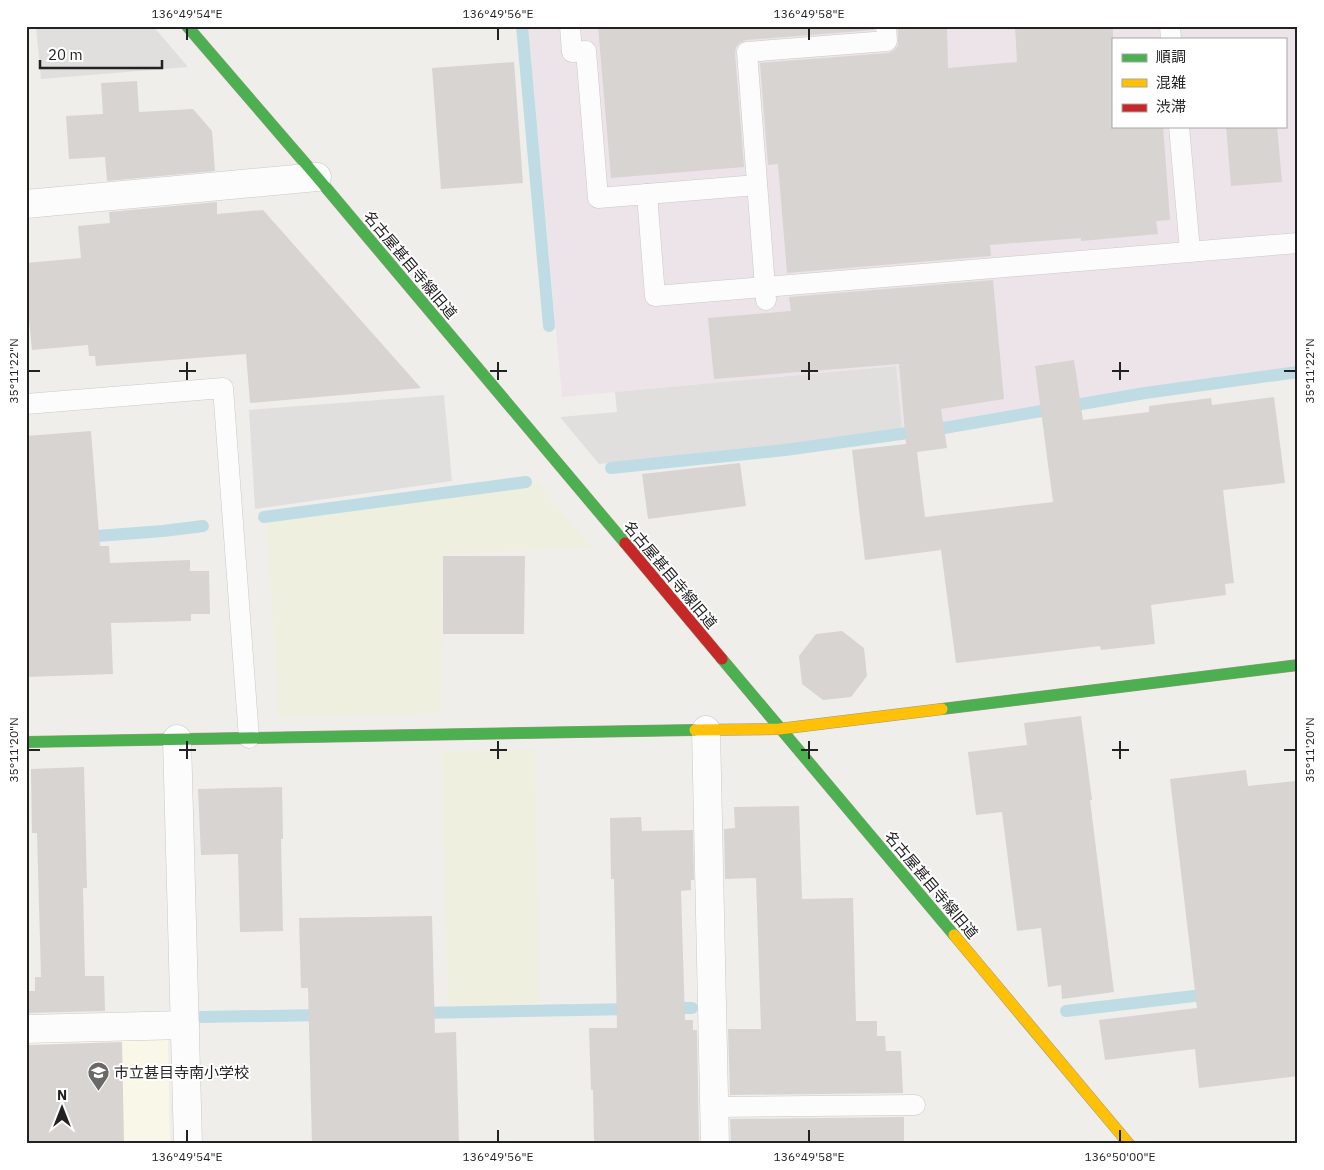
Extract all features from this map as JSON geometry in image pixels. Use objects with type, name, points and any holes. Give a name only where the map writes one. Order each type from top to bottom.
[{"type":"street","name":"名古屋甚目寺線旧道","points":[[187,26],[317,177],[779,729],[1130,1144]]},
{"type":"street","points":[[26,204],[317,177]]},
{"type":"street","points":[[26,742],[779,729],[1298,666]]},
{"type":"street","points":[[706,730],[715,1144]]},
{"type":"street","points":[[177,739],[188,1144]]},
{"type":"street","points":[[26,1029],[185,1025]]},
{"type":"lane","points":[[570,26],[572,52],[586,51],[598,198],[757,185]]},
{"type":"lane","points":[[766,293],[747,52],[887,41],[886,26]]},
{"type":"lane","points":[[1179,128],[1190,251]]},
{"type":"lane","points":[[646,194],[656,296],[766,293],[1298,242]]},
{"type":"lane","points":[[26,404],[223,388],[249,738]]},
{"type":"lane","points":[[714,1107],[915,1104]]},
{"type":"shaded area","points":[[36,26],[153,26],[188,67],[41,79]]},
{"type":"shaded area","points":[[528,26],[1298,26],[1298,369],[902,429],[895,366],[562,397]]},
{"type":"shaded area","points":[[896,366],[902,429],[780,446],[599,464],[560,417],[617,412],[615,392]]},
{"type":"shaded area","points":[[444,395],[452,481],[255,509],[249,410]]},
{"type":"shaded area","name":"市立甚目寺南小学校","points":[[163,1033],[168,1040],[170,1144],[26,1144],[26,1036]]},
{"type":"green space","points":[[538,483],[592,548],[442,554],[441,713],[279,718],[267,523]]},
{"type":"green space","points":[[535,750],[540,1003],[448,1005],[442,752]]},
{"type":"building","points":[[598,26],[874,26],[874,30],[746,40],[736,47],[744,167],[611,178]]},
{"type":"building","points":[[898,26],[947,26],[948,68],[1017,62],[1015,26],[1113,26],[1112,128],[1163,128],[1170,220],[1156,221],[1158,234],[1081,241],[1081,238],[990,245],[991,256],[787,273],[778,164],[768,165],[760,63],[888,53],[898,46]]},
{"type":"building","points":[[514,62],[523,183],[441,189],[432,68]]},
{"type":"building","points":[[137,81],[139,112],[193,109],[212,131],[215,171],[107,181],[105,157],[69,159],[66,116],[103,114],[101,83]]},
{"type":"building","points":[[1226,128],[1277,128],[1282,182],[1231,186]]},
{"type":"building","points":[[217,202],[217,214],[263,210],[421,388],[250,403],[246,354],[96,366],[95,356],[89,356],[88,345],[32,350],[26,288],[26,263],[81,258],[78,226],[110,223],[109,212]]},
{"type":"building","points":[[993,280],[1004,399],[941,409],[947,448],[917,452],[925,517],[1053,502],[1035,366],[1074,360],[1083,420],[1149,412],[1149,406],[1211,398],[1212,405],[1274,397],[1285,483],[1223,490],[1234,583],[1225,584],[1226,595],[1151,605],[1155,644],[1101,650],[1100,646],[956,663],[941,550],[865,560],[852,450],[906,444],[899,364],[714,379],[708,318],[791,311],[789,297]]},
{"type":"building","points":[[91,431],[100,546],[109,546],[110,563],[190,560],[190,571],[209,571],[210,614],[191,614],[191,621],[111,623],[113,674],[26,677],[26,436]]},
{"type":"building","points":[[740,463],[746,506],[648,519],[642,474]]},
{"type":"building","points":[[443,556],[525,556],[524,634],[443,634]]},
{"type":"building","points":[[842,631],[864,648],[867,676],[851,697],[823,700],[802,684],[799,656],[816,634]]},
{"type":"building","points":[[1081,716],[1114,992],[1062,999],[1061,985],[1048,987],[1041,928],[1017,931],[1002,812],[976,815],[968,752],[1027,745],[1024,723]]},
{"type":"building","points":[[84,767],[87,888],[83,888],[85,976],[104,976],[105,1011],[26,1013],[26,991],[35,991],[35,977],[41,977],[37,833],[32,833],[31,769]]},
{"type":"building","points":[[1246,770],[1248,786],[1295,781],[1298,800],[1298,1076],[1199,1088],[1195,1049],[1105,1060],[1099,1020],[1197,1008],[1170,779]]},
{"type":"building","points":[[282,787],[283,931],[240,932],[238,854],[201,855],[198,789]]},
{"type":"building","points":[[799,806],[802,899],[853,898],[856,1021],[877,1021],[877,1036],[885,1036],[886,1051],[901,1051],[903,1093],[730,1095],[728,1029],[761,1029],[756,878],[725,879],[724,829],[735,828],[734,807]]},
{"type":"building","points":[[641,817],[642,831],[693,830],[694,880],[691,880],[691,890],[681,891],[685,1020],[693,1020],[693,1030],[697,1030],[699,1144],[594,1144],[589,1028],[617,1028],[614,879],[611,879],[610,818]]},
{"type":"building","points":[[432,916],[435,1033],[456,1032],[459,1144],[312,1144],[308,988],[301,988],[299,918]]},
{"type":"building","name":"市立甚目寺南小学校","points":[[122,1042],[124,1144],[26,1144],[26,1113],[29,1113],[26,1045]]},
{"type":"building","points":[[904,1117],[904,1144],[731,1144],[730,1119]]},
{"type":"waterway","points":[[522,26],[549,326]]},
{"type":"waterway","points":[[611,468],[785,450],[944,428],[1145,393],[1298,372]]},
{"type":"waterway","points":[[264,517],[526,482]]},
{"type":"waterway","points":[[84,537],[203,526]]},
{"type":"waterway","points":[[1066,1011],[1211,994]]},
{"type":"waterway","points":[[669,1008],[692,1008]]},
{"type":"waterway","points":[[419,1013],[632,1009]]},
{"type":"waterway","points":[[201,1017],[324,1015]]},
{"type":"traffic: fast","points":[[187,26],[317,177],[625,543]]},
{"type":"traffic: fast","points":[[722,659],[954,935]]},
{"type":"traffic: fast","points":[[942,709],[1298,665]]},
{"type":"traffic: fast","points":[[26,742],[695,730]]},
{"type":"traffic: slow","points":[[695,730],[779,729],[942,709]]},
{"type":"traffic: slow","points":[[954,935],[1129,1144]]},
{"type":"traffic: jam","points":[[625,543],[722,659]]},
{"type":"place","name":"市立甚目寺南小学校","points":[[98,1092]]}]
